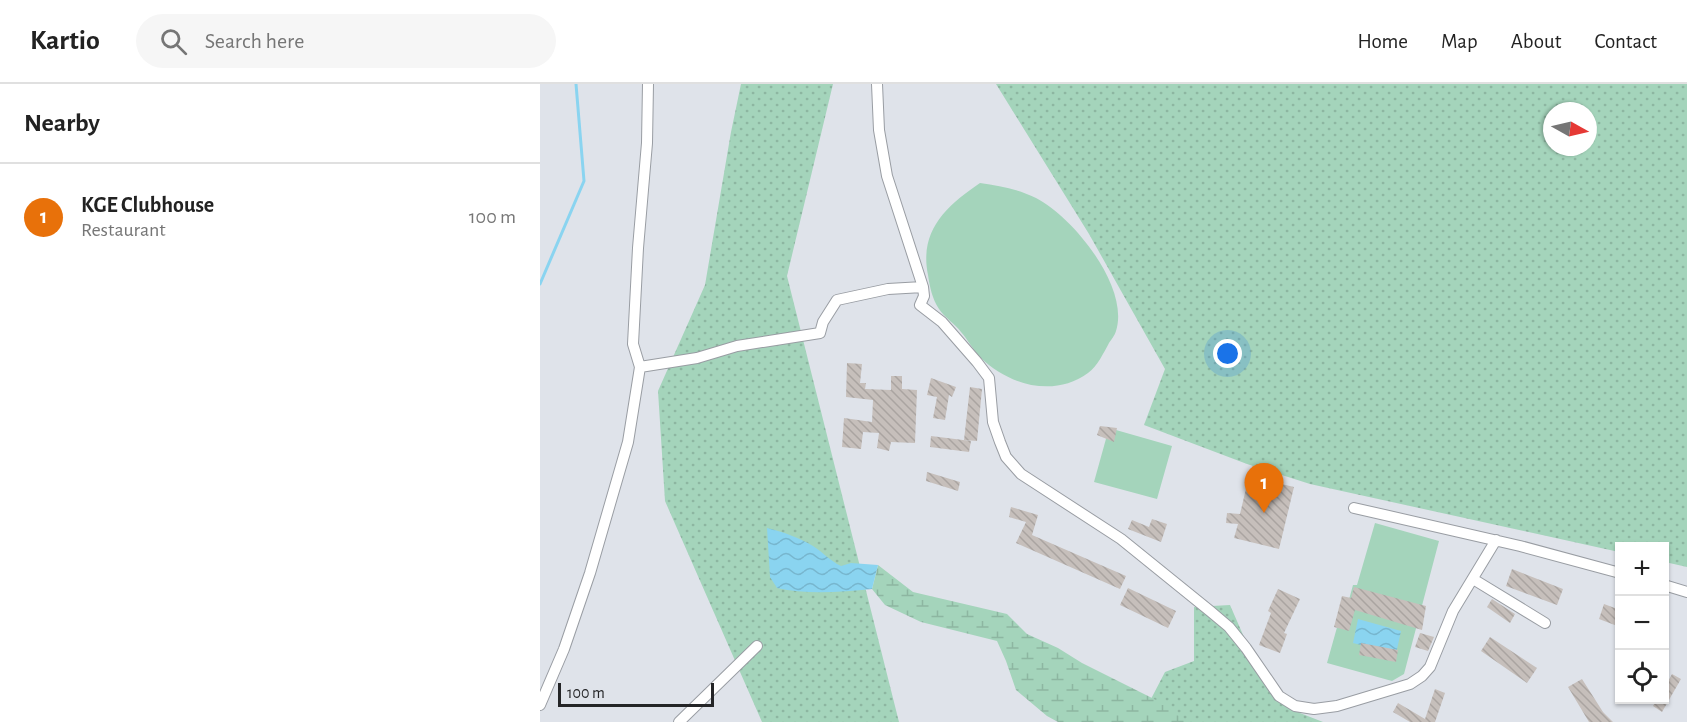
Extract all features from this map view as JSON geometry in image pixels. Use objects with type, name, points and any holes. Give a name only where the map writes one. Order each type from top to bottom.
[{"type":"street","points":[[540,705],[564,649],[590,573],[628,442],[640,367],[633,344],[647,143],[648,84]]},
{"type":"street","points":[[877,84],[879,130],[887,176],[923,287],[924,296],[920,305],[942,322],[989,378],[993,422],[1006,457],[1021,474],[1121,539],[1229,627],[1280,696],[1295,706],[1314,709],[1337,706],[1410,684],[1422,676],[1430,667],[1453,611],[1496,540]]},
{"type":"street","points":[[640,367],[697,358],[737,346],[820,333],[823,322],[837,300],[888,289],[923,287]]},
{"type":"street","points":[[1354,508],[1496,540],[1615,572]]},
{"type":"street","points":[[1473,579],[1545,623]]},
{"type":"street","points":[[1669,586],[1687,591]]},
{"type":"street","points":[[680,722],[757,646]]},
{"type":"green space","points":[[741,84],[833,84],[787,276],[899,722],[762,722],[665,501],[658,391],[705,285]]},
{"type":"green space","points":[[996,84],[1687,84],[1687,567],[1669,563],[1669,542],[1615,542],[1615,551],[1310,484],[1247,464],[1144,425],[1165,369],[1089,234]]},
{"type":"green space","points":[[980,183],[1022,192],[1051,207],[1081,237],[1107,275],[1115,294],[1118,313],[1116,331],[1094,367],[1075,381],[1061,385],[1032,385],[1005,375],[975,352],[959,329],[941,312],[935,301],[926,259],[932,233],[946,211]]},
{"type":"green space","points":[[1109,428],[1172,446],[1157,499],[1094,482]]},
{"type":"green space","points":[[1375,523],[1439,541],[1404,674],[1392,681],[1327,663],[1343,606],[1347,607],[1353,585],[1357,585]]},
{"type":"green space","points":[[878,565],[913,592],[1007,614],[1027,634],[1164,704],[1186,722],[1058,722],[1047,716],[1016,690],[997,641],[921,622],[885,605],[872,589]]},
{"type":"green space","points":[[1230,605],[1254,660],[1300,713],[1323,722],[1139,722],[1165,672],[1194,661],[1194,607]]},
{"type":"water","points":[[767,528],[790,535],[817,548],[841,566],[851,563],[878,565],[872,589],[812,592],[777,588],[770,577]]},
{"type":"water","points":[[1358,619],[1401,631],[1396,654],[1353,643]]},
{"type":"building","points":[[847,363],[862,364],[860,383],[866,383],[865,389],[891,390],[891,376],[902,376],[902,389],[917,390],[915,443],[891,442],[889,451],[877,448],[879,433],[863,432],[861,449],[842,447],[844,418],[872,422],[873,400],[846,397]]},
{"type":"building","points":[[931,378],[956,387],[952,397],[949,395],[945,420],[933,418],[937,397],[927,395]]},
{"type":"building","points":[[970,387],[982,389],[977,441],[964,440]]},
{"type":"building","points":[[1100,426],[1117,428],[1114,442],[1097,435]]},
{"type":"building","points":[[931,436],[971,441],[969,452],[930,447]]},
{"type":"building","points":[[927,472],[960,482],[958,491],[926,481]]},
{"type":"building","points":[[1249,476],[1294,487],[1279,549],[1234,538],[1238,524],[1226,523],[1227,513],[1240,514]]},
{"type":"building","points":[[1011,507],[1038,515],[1032,535],[1126,576],[1120,589],[1016,543],[1026,522],[1009,517]]},
{"type":"building","points":[[1152,519],[1167,524],[1161,542],[1128,529],[1132,520],[1149,527]]},
{"type":"building","points":[[1512,569],[1563,589],[1557,605],[1506,586]]},
{"type":"building","points":[[1354,587],[1426,606],[1422,630],[1355,610],[1349,631],[1334,627],[1342,596],[1351,598]]},
{"type":"building","points":[[1128,588],[1176,611],[1168,628],[1120,605]]},
{"type":"building","points":[[1278,589],[1300,599],[1284,633],[1287,634],[1280,653],[1259,645],[1271,613],[1268,611]]},
{"type":"building","points":[[1492,599],[1515,614],[1510,623],[1487,607]]},
{"type":"building","points":[[1604,604],[1615,608],[1615,625],[1599,619]]},
{"type":"building","points":[[1420,633],[1434,637],[1428,651],[1415,647]]},
{"type":"building","points":[[1490,637],[1537,668],[1527,683],[1481,651]]},
{"type":"building","points":[[1361,643],[1398,650],[1396,662],[1359,655]]},
{"type":"building","points":[[1672,674],[1681,679],[1669,700],[1669,680]]},
{"type":"building","points":[[1582,679],[1603,712],[1613,722],[1589,722],[1568,687]]},
{"type":"building","points":[[1435,689],[1445,693],[1435,722],[1410,722],[1393,712],[1398,703],[1425,719]]},
{"type":"building","points":[[1654,704],[1667,704],[1662,712],[1653,706]]},
{"type":"waterway","points":[[540,284],[584,181],[576,84]]},
{"type":"place","name":"KGE Clubhouse","points":[[1264,513]]}]
